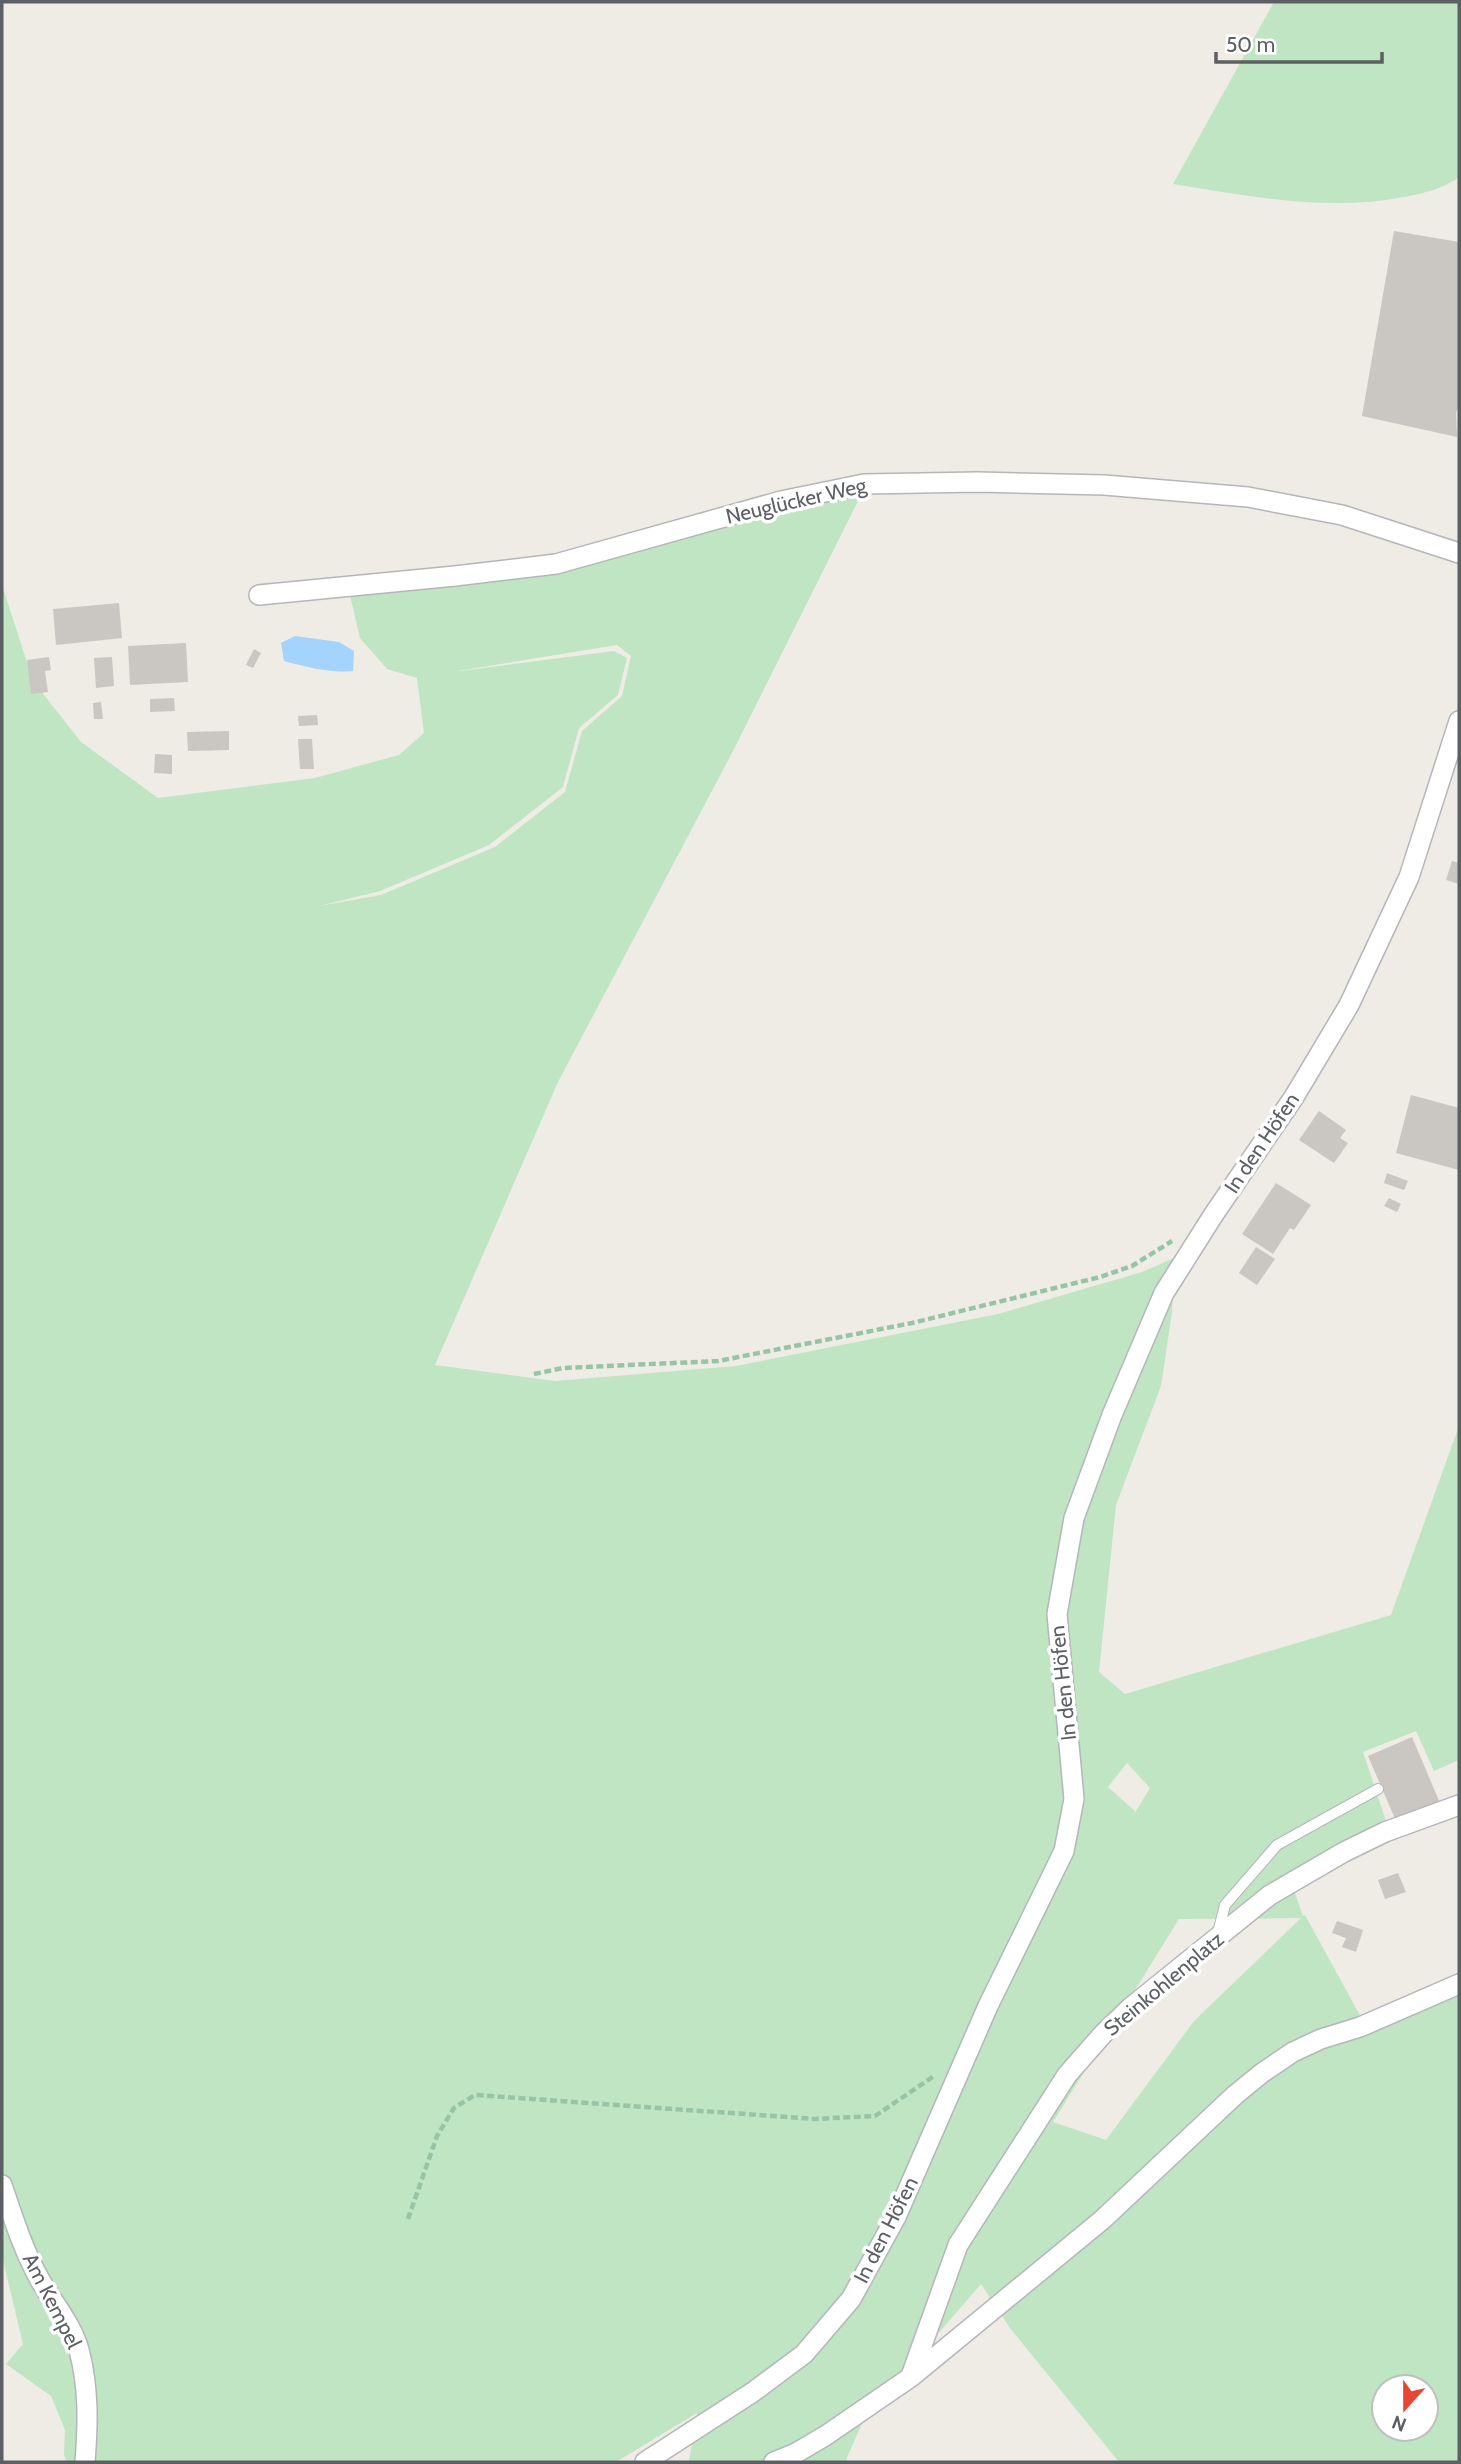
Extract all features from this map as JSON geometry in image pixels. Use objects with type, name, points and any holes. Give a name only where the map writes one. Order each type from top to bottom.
[{"type":"street","name":"Neuglücker Weg","points":[[259,595],[556,564],[781,501],[864,484],[978,482],[1104,485],[1248,497],[1342,515],[1459,552]]},
{"type":"street","name":"In den Höfen","points":[[645,2462],[753,2392],[804,2354],[851,2299],[896,2217],[983,2017],[1064,1851],[1074,1799],[1057,1614],[1074,1518],[1107,1428],[1164,1293],[1213,1214],[1294,1097],[1349,1005],[1409,877],[1459,721]]},
{"type":"street","name":"Steinkohlenplatz","points":[[911,2377],[958,2245],[1067,2075],[1103,2034],[1130,2008],[1270,1895],[1343,1852],[1385,1832],[1459,1805]]},
{"type":"street","points":[[774,2462],[825,2436],[911,2377],[1102,2220],[1262,2073],[1293,2052],[1321,2039],[1360,2027],[1459,1984]]},
{"type":"street","name":"Am Kempel","points":[[2,2185],[21,2240],[39,2279],[64,2317],[79,2347],[89,2417],[85,2462]]},
{"type":"lane","points":[[1217,1939],[1225,1906],[1277,1845],[1378,1789]]},
{"type":"path","points":[[534,1374],[564,1368],[718,1362],[912,1323],[1100,1277],[1132,1266],[1180,1236]]},
{"type":"path","points":[[408,2219],[438,2136],[454,2108],[475,2095],[827,2118],[875,2116],[936,2075]]},
{"type":"green space","points":[[1274,2],[1459,2],[1459,177],[1440,188],[1419,194],[1346,203],[1288,201],[1173,184]]},
{"type":"green space","points":[[863,491],[733,751],[558,1082],[435,1365],[555,1381],[736,1366],[998,1314],[1142,1272],[1174,1258],[1172,1312],[1161,1386],[1116,1505],[1099,1672],[1125,1694],[1391,1615],[1459,1426],[1459,1760],[1434,1771],[1416,1731],[1363,1752],[1387,1824],[1288,1873],[1303,1916],[1305,1915],[1368,2030],[1459,1992],[1459,2462],[1119,2462],[1010,2328],[981,2284],[864,2419],[845,2462],[689,2462],[697,2413],[616,2462],[67,2462],[64,2455],[65,2430],[51,2396],[6,2364],[23,2344],[2,2256],[2,585],[33,681],[81,742],[158,798],[315,778],[399,755],[424,733],[417,678],[387,669],[360,638],[349,591],[460,582]],"holes":[[[617,645],[631,656],[622,696],[582,731],[565,792],[495,847],[381,895],[319,906],[380,891],[489,845],[563,787],[579,728],[618,695],[627,658],[614,651],[452,672]],[[1127,1763],[1150,1788],[1133,1816],[1135,1811],[1108,1787]],[[1301,1918],[1194,2021],[1106,2140],[1053,2122],[1179,1919]]]},
{"type":"water","points":[[295,636],[339,642],[354,651],[353,671],[327,670],[284,661],[281,643]]},
{"type":"building","points":[[1394,231],[1459,242],[1457,437],[1362,416]]},
{"type":"building","points":[[119,603],[122,638],[56,645],[53,609]]},
{"type":"building","points":[[186,643],[188,682],[130,685],[128,646]]},
{"type":"building","points":[[254,649],[261,653],[253,668],[246,665]]},
{"type":"building","points":[[49,657],[51,670],[45,671],[48,692],[31,694],[27,660]]},
{"type":"building","points":[[112,657],[114,686],[96,688],[94,658]]},
{"type":"building","points":[[174,698],[175,711],[150,712],[150,699]]},
{"type":"building","points":[[101,702],[103,719],[94,719],[93,703]]},
{"type":"building","points":[[317,715],[318,725],[299,726],[298,716]]},
{"type":"building","points":[[229,731],[229,750],[188,751],[187,732]]},
{"type":"building","points":[[298,739],[312,739],[314,769],[300,769]]},
{"type":"building","points":[[155,754],[172,755],[172,774],[154,773]]},
{"type":"building","points":[[1452,861],[1459,863],[1459,884],[1446,880]]},
{"type":"building","points":[[1411,1095],[1459,1108],[1459,1170],[1396,1153]]},
{"type":"building","points":[[1319,1111],[1346,1130],[1340,1138],[1348,1143],[1334,1163],[1299,1140]]},
{"type":"building","points":[[1387,1173],[1408,1181],[1404,1190],[1384,1183]]},
{"type":"building","points":[[1276,1183],[1311,1205],[1294,1230],[1290,1228],[1273,1254],[1242,1234]]},
{"type":"building","points":[[1389,1198],[1401,1204],[1397,1212],[1384,1206]]},
{"type":"building","points":[[1256,1247],[1275,1259],[1257,1285],[1239,1273]]},
{"type":"building","points":[[1412,1737],[1440,1803],[1396,1821],[1368,1756]]},
{"type":"building","points":[[1398,1873],[1406,1892],[1385,1899],[1378,1880]]},
{"type":"building","points":[[1337,1921],[1363,1930],[1356,1952],[1342,1947],[1346,1938],[1332,1933]]}]
